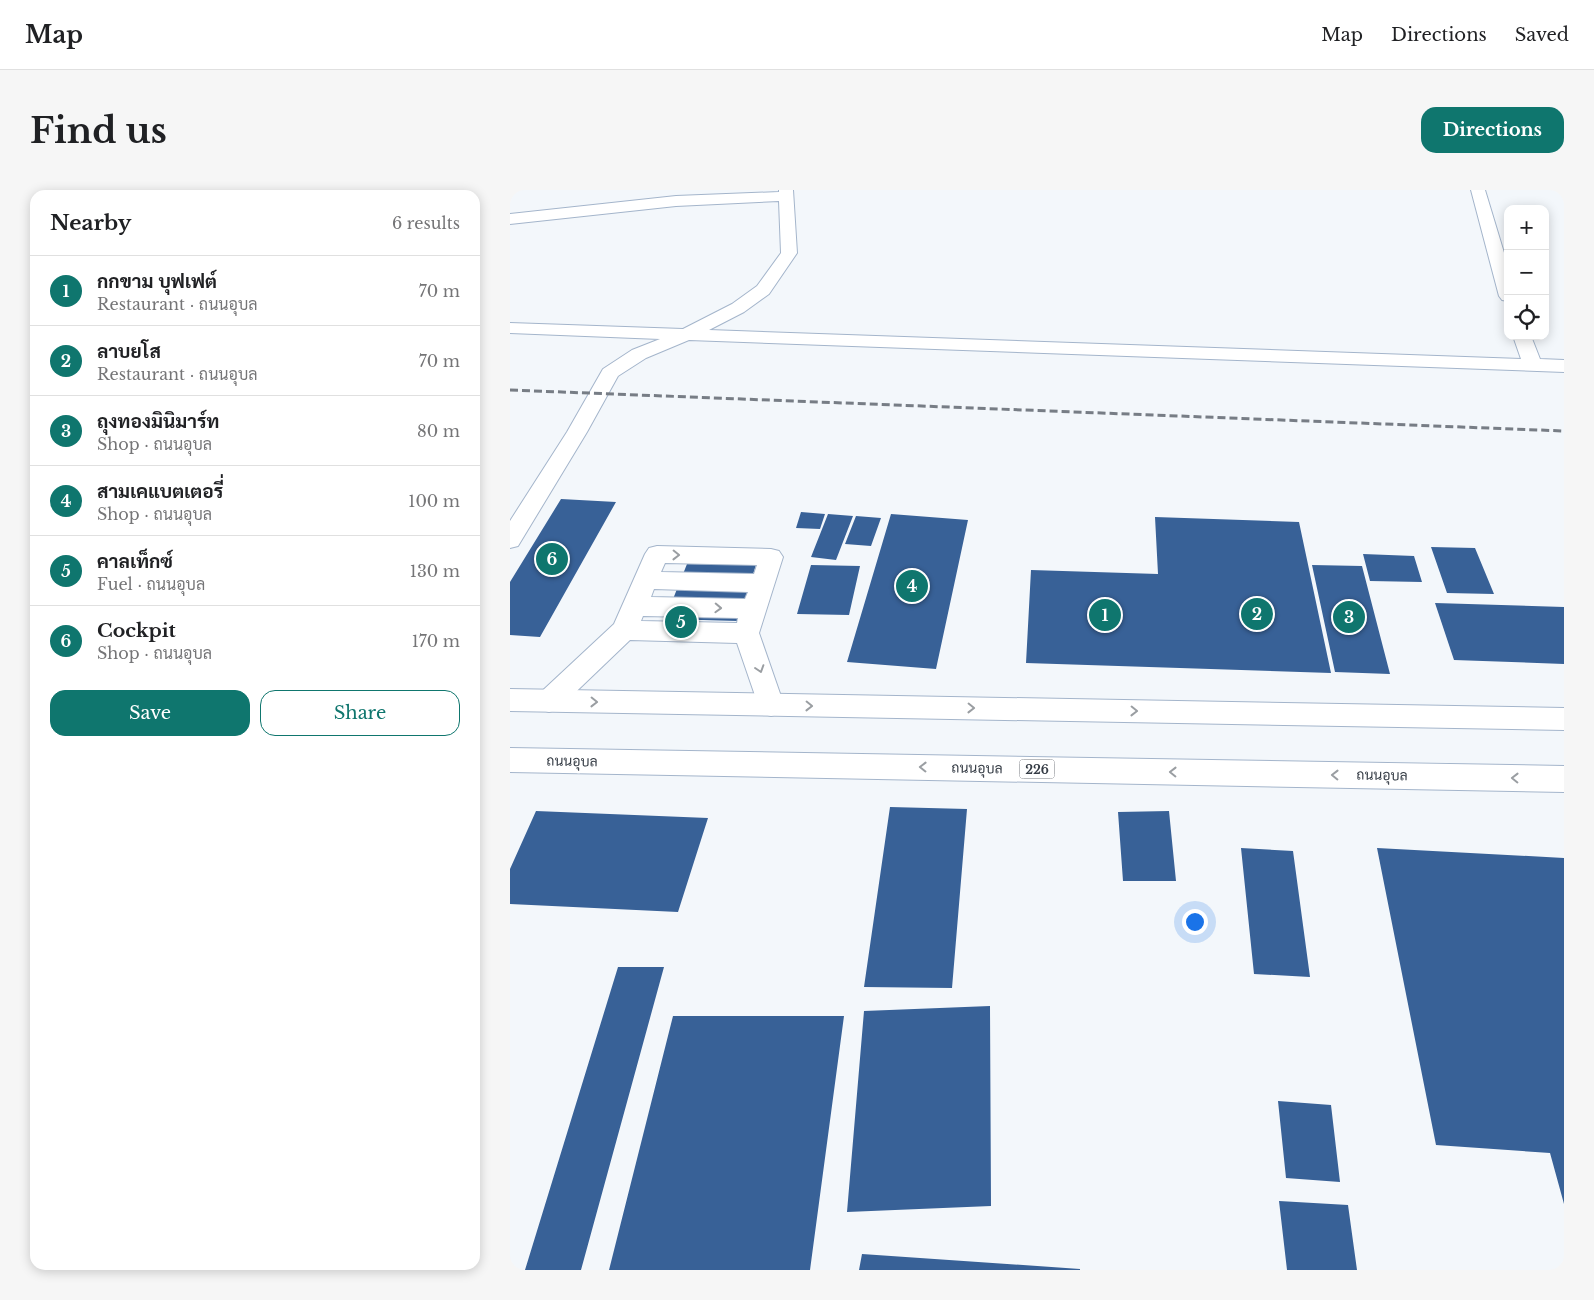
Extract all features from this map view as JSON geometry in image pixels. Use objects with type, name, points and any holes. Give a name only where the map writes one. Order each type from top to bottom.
[{"type":"street","points":[[1478,190],[1508,295]]},
{"type":"street","points":[[510,219],[676,201],[786,193],[789,254],[763,290],[738,308],[683,336],[639,354],[610,373],[577,432],[510,540]]},
{"type":"street","points":[[510,328],[683,336],[1564,366]]},
{"type":"street","points":[[1524,340],[1533,365]]},
{"type":"street","points":[[549,701],[624,630],[657,554],[771,557],[746,633],[771,705]]},
{"type":"street","points":[[635,606],[754,609]]},
{"type":"street","points":[[624,630],[746,633]]},
{"type":"street","points":[[510,700],[1564,719]]},
{"type":"street","name":"ถนนอุบล","points":[[510,760],[1564,779]]},
{"type":"building","points":[[561,499],[616,502],[540,637],[510,635],[510,582]]},
{"type":"building","points":[[801,512],[825,514],[820,529],[796,528]]},
{"type":"building","points":[[828,514],[853,516],[836,560],[811,557]]},
{"type":"building","points":[[891,514],[968,520],[936,669],[847,662]]},
{"type":"building","points":[[856,516],[881,518],[871,546],[845,544]]},
{"type":"building","points":[[1155,517],[1299,522],[1331,673],[1026,663],[1031,570],[1158,574]]},
{"type":"building","points":[[1431,547],[1475,548],[1494,594],[1447,593]]},
{"type":"building","points":[[1363,554],[1414,556],[1422,582],[1370,581]]},
{"type":"building","points":[[687,564],[756,565],[738,621],[665,619]]},
{"type":"building","points":[[811,565],[860,566],[849,615],[797,614]]},
{"type":"building","points":[[1312,565],[1362,566],[1390,674],[1335,672]]},
{"type":"building","points":[[1435,603],[1564,607],[1564,664],[1454,660]]},
{"type":"building","points":[[890,807],[967,809],[952,988],[864,987]]},
{"type":"building","points":[[536,811],[708,818],[678,912],[510,904],[510,869]]},
{"type":"building","points":[[1169,811],[1176,881],[1123,881],[1118,812]]},
{"type":"building","points":[[1241,848],[1293,851],[1310,977],[1254,974]]},
{"type":"building","points":[[1377,848],[1564,858],[1564,1204],[1550,1153],[1436,1145]]},
{"type":"building","points":[[618,967],[664,967],[581,1270],[525,1270]]},
{"type":"building","points":[[990,1006],[991,1206],[847,1212],[864,1011]]},
{"type":"building","points":[[673,1016],[844,1016],[810,1270],[609,1270]]},
{"type":"building","points":[[1278,1101],[1331,1105],[1340,1182],[1286,1178]]},
{"type":"building","points":[[1279,1201],[1348,1205],[1357,1270],[1287,1270]]},
{"type":"building","points":[[862,1254],[1080,1269],[1080,1270],[859,1270]]},
{"type":"railway","points":[[510,390],[1564,431]]},
{"type":"place","name":"Cockpit","points":[[552,559]]},
{"type":"place","name":"สามเคแบตเตอรี่","points":[[912,586]]},
{"type":"place","name":"ลาบยโส","points":[[1257,614]]},
{"type":"place","name":"กกขาม บุฟเฟต์","points":[[1105,615]]},
{"type":"place","name":"ถุงทองมินิมาร์ท","points":[[1349,617]]},
{"type":"place","name":"คาลเท็กซ์","points":[[681,622]]}]
